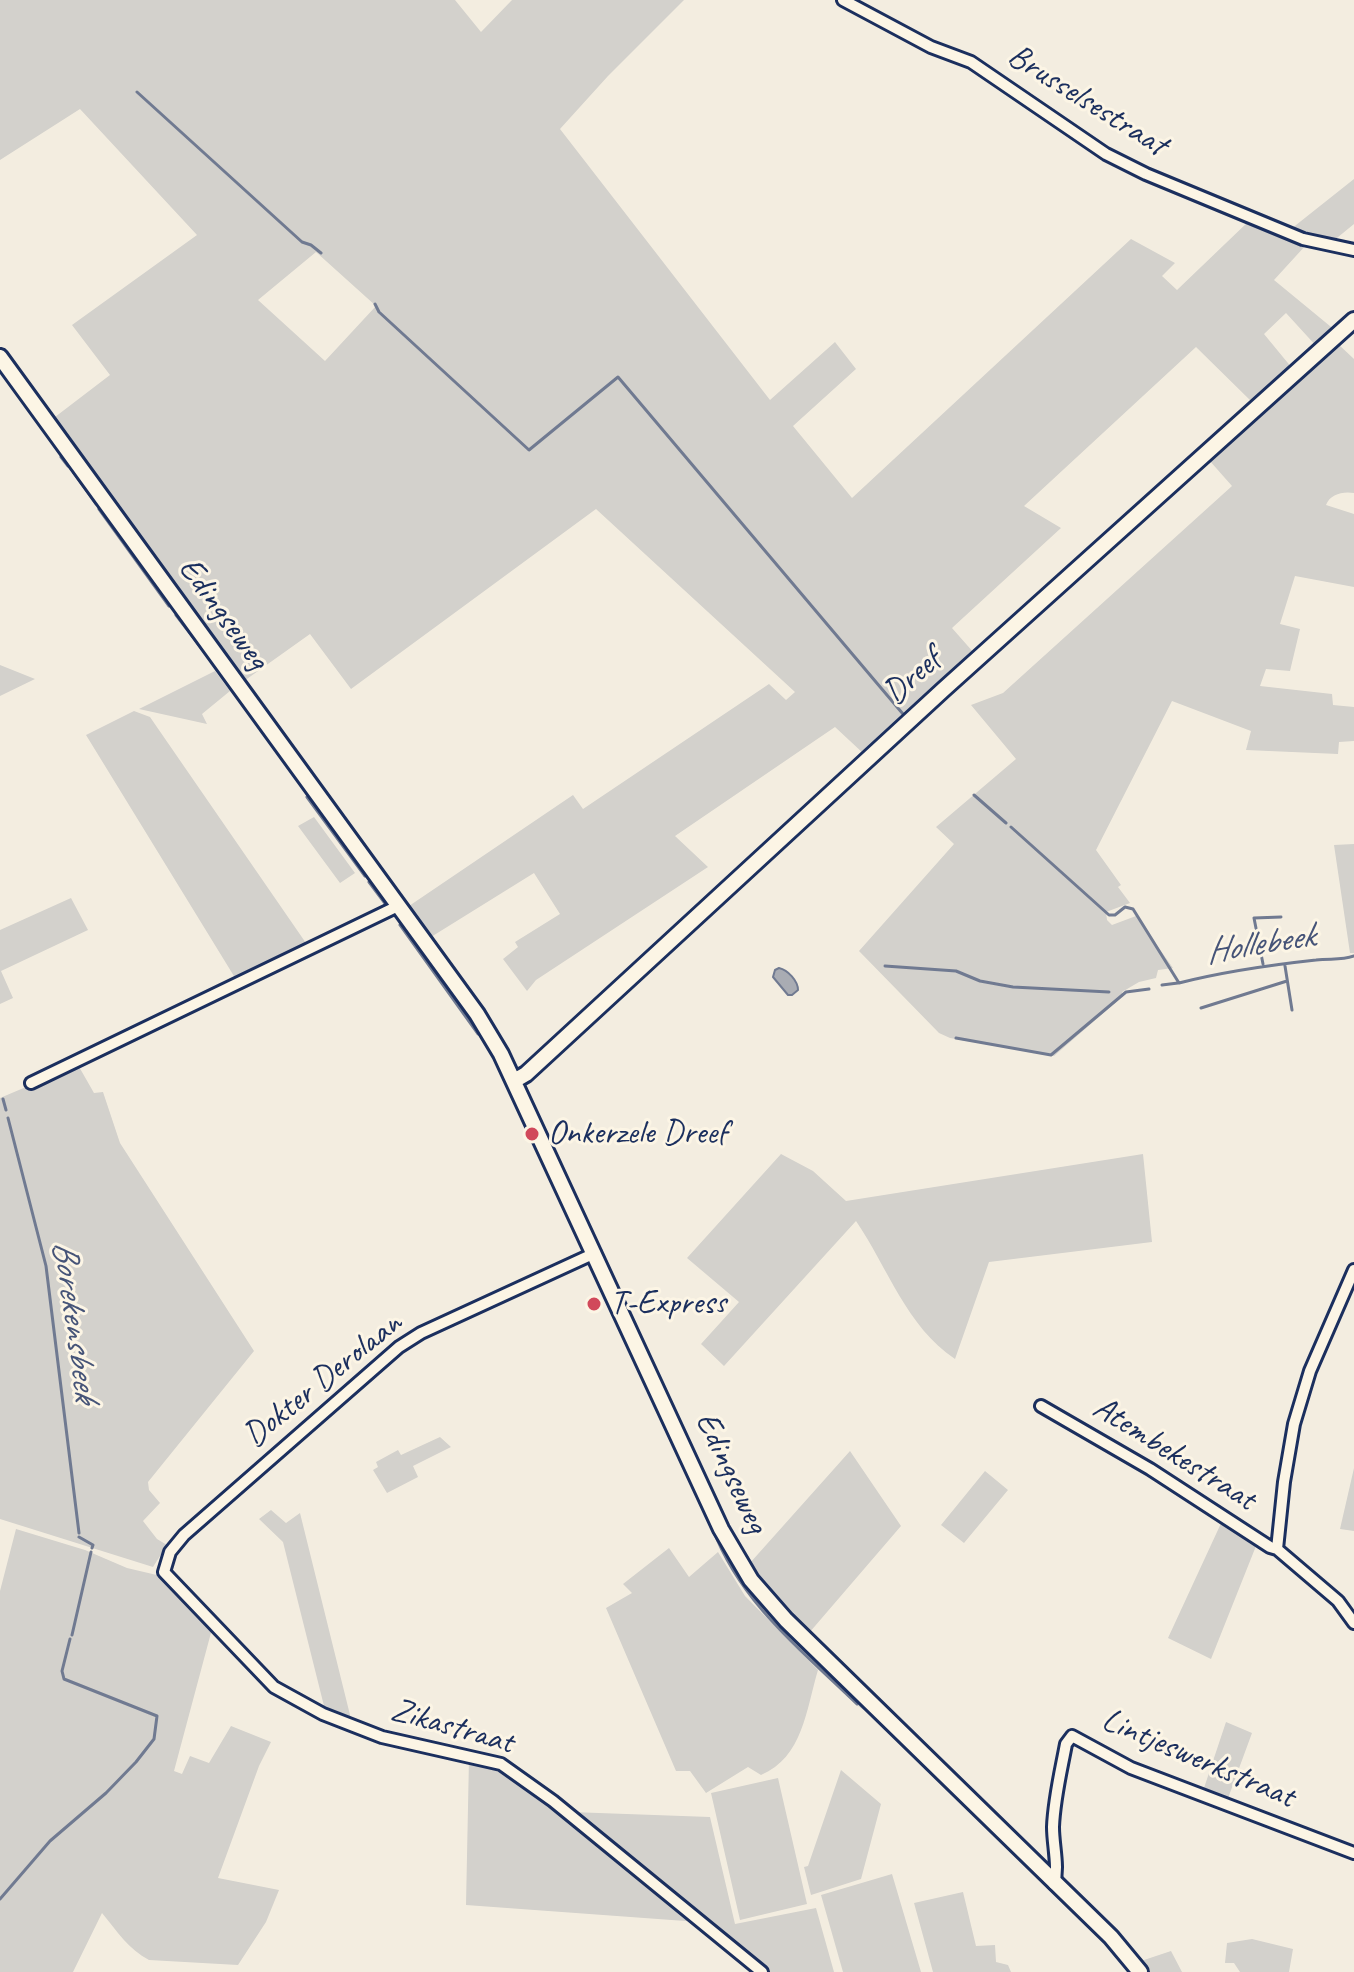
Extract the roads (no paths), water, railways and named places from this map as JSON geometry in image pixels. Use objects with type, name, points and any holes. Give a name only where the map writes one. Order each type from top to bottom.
[{"type":"main road","name":"Dreef","points":[[514,1081],[526,1074],[944,689],[1354,320]]},
{"type":"main road","name":"Edingseweg","points":[[0,357],[477,1014],[514,1081],[735,1554],[751,1580],[774,1609],[1111,1937],[1140,1972]]},
{"type":"street","name":"Brusselsestraat","points":[[843,0],[920,41],[971,62],[1106,154],[1146,174],[1303,239],[1354,250]]},
{"type":"street","points":[[31,1083],[398,906]]},
{"type":"street","name":"Dokter Derolaan","points":[[164,1572],[170,1552],[184,1535],[399,1347],[421,1333],[595,1253]]},
{"type":"street","name":"Atembekestraat","points":[[1277,1549],[1294,1424],[1310,1371],[1354,1270]]},
{"type":"street","name":"Atembekestraat","points":[[1041,1406],[1150,1469],[1277,1549],[1338,1601],[1354,1623]]},
{"type":"street","name":"Zikastraat","points":[[164,1572],[274,1687],[323,1714],[382,1737],[501,1764],[553,1801],[762,1972]]},
{"type":"street","name":"Lintjeswerkstraat","points":[[1054,1884],[1058,1872],[1054,1817],[1066,1744],[1072,1736],[1131,1768],[1354,1853]]},
{"type":"waterway","points":[[137,92],[302,242],[321,253]]},
{"type":"waterway","points":[[375,304],[379,312],[529,450],[618,377],[903,714]]},
{"type":"waterway","points":[[61,457],[68,466]]},
{"type":"waterway","points":[[74,473],[96,504]]},
{"type":"waterway","points":[[99,509],[169,606]]},
{"type":"waterway","points":[[176,615],[206,654]]},
{"type":"waterway","name":"Hollebeek","points":[[974,795],[1006,823]]},
{"type":"waterway","points":[[307,797],[365,876]]},
{"type":"waterway","name":"Hollebeek","points":[[1011,827],[1109,915],[1115,915],[1125,907],[1133,909],[1179,983],[1246,969],[1354,956]]},
{"type":"waterway","points":[[369,882],[387,906]]},
{"type":"waterway","points":[[1263,964],[1254,918],[1281,917]]},
{"type":"waterway","points":[[400,925],[478,1034]]},
{"type":"waterway","points":[[885,966],[956,971],[980,981],[1013,987],[1109,992]]},
{"type":"waterway","points":[[1285,966],[1292,1010]]},
{"type":"waterway","points":[[1201,1008],[1287,981]]},
{"type":"waterway","points":[[1162,985],[1178,983]]},
{"type":"waterway","points":[[956,1038],[1051,1055],[1126,992],[1149,989]]},
{"type":"waterway","name":"Borekensbeek","points":[[3,1099],[6,1110]]},
{"type":"waterway","name":"Borekensbeek","points":[[8,1118],[46,1266],[79,1533]]},
{"type":"waterway","points":[[713,1529],[739,1580],[774,1624],[857,1704]]},
{"type":"waterway","name":"Borekensbeek","points":[[79,1537],[93,1545],[92,1548]]},
{"type":"waterway","name":"Borekensbeek","points":[[72,1635],[91,1552]]},
{"type":"waterway","name":"Borekensbeek","points":[[0,1899],[50,1841],[106,1793],[154,1739],[157,1716],[64,1679],[62,1671],[70,1639]]},
{"type":"place","name":"Onkerzele Dreef","points":[[532,1134]]},
{"type":"place","name":"T-Express","points":[[594,1304]]}]
